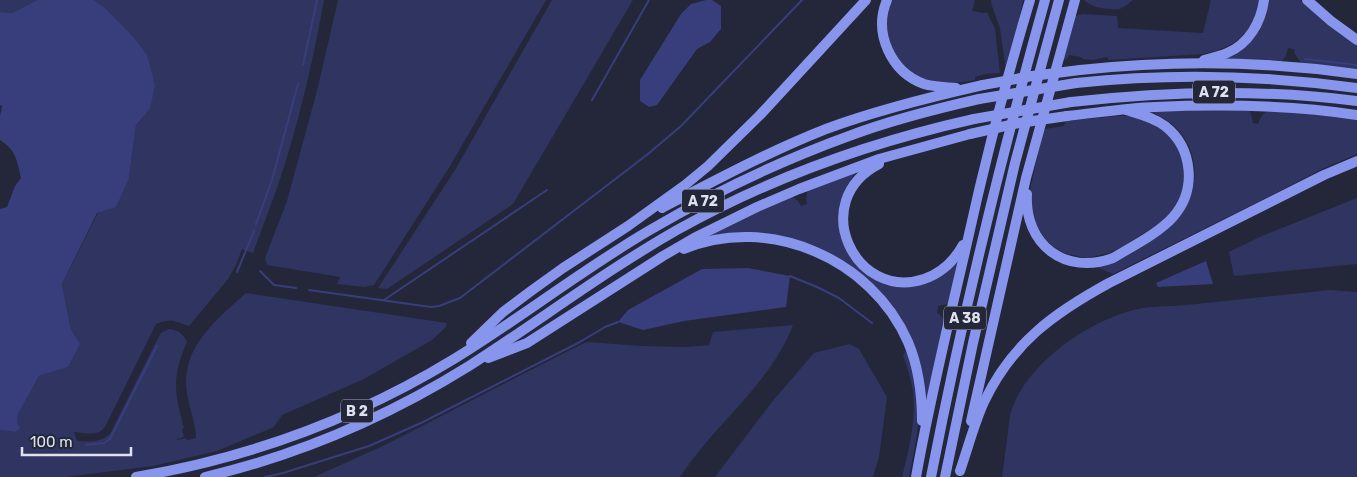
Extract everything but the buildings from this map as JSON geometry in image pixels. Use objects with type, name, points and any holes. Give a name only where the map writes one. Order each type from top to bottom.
[{"type":"highway","points":[[454,359],[503,312],[685,185],[723,152],[766,109],[866,0]]},
{"type":"highway","points":[[887,0],[882,19],[883,35],[888,51],[897,65],[909,76],[924,84],[967,88]]},
{"type":"highway","points":[[1020,33],[1026,0]]},
{"type":"highway","points":[[916,477],[938,366],[971,223],[1030,0]]},
{"type":"highway","name":"A 38","points":[[931,477],[960,338],[1003,159],[1045,0]]},
{"type":"highway","name":"A 38","points":[[945,477],[973,343],[1016,163],[1059,0]]},
{"type":"highway","points":[[960,474],[1026,178],[1075,0]]},
{"type":"highway","points":[[1194,63],[1226,54],[1241,45],[1257,25],[1264,0]]},
{"type":"highway","points":[[1307,0],[1357,40]]},
{"type":"highway","points":[[628,226],[730,172],[792,143],[894,107],[967,88],[1032,76],[1134,65],[1194,63],[1256,64],[1333,70],[1357,74]]},
{"type":"highway","name":"A 72","points":[[454,359],[634,240],[738,183],[849,136],[922,113],[979,100],[1076,83],[1120,79],[1186,76],[1277,79],[1357,88]]},
{"type":"highway","name":"A 72","points":[[468,366],[631,258],[677,230],[726,204],[802,170],[926,130],[974,119],[1071,102],[1114,97],[1234,92],[1275,93],[1357,101]]},
{"type":"highway","points":[[468,366],[527,343],[632,275],[694,238],[757,207],[849,169],[896,153],[970,134],[1019,124],[1067,116],[1126,110],[1181,106],[1257,106],[1303,108],[1357,115]]},
{"type":"highway","points":[[1026,178],[1026,207],[1035,235],[1051,251],[1073,262],[1105,261],[1164,226],[1180,209],[1186,195],[1189,172],[1184,149],[1164,125],[1150,117],[1126,110]]},
{"type":"highway","points":[[896,153],[862,174],[853,185],[846,199],[843,217],[844,233],[854,255],[866,267],[880,276],[895,281],[912,282],[928,278],[942,270],[954,259],[971,223]]},
{"type":"highway","points":[[960,474],[979,414],[996,379],[1022,346],[1056,315],[1081,298],[1118,278],[1324,175],[1357,161]]},
{"type":"highway","points":[[632,275],[693,246],[735,237],[764,238],[792,244],[820,253],[845,267],[868,285],[886,305],[910,348],[917,368],[922,395],[919,458]]},
{"type":"highway","name":"B 2","points":[[136,477],[233,456],[294,436],[382,399],[454,359]]},
{"type":"highway","name":"B 2","points":[[205,477],[276,458],[353,428],[416,396],[468,366]]},
{"type":"shaded area","points":[[0,0],[37,0],[12,13],[0,12]]},
{"type":"shaded area","points":[[37,0],[94,0],[105,8],[134,38],[147,55],[155,85],[150,109],[136,125],[129,178],[116,207],[97,213],[62,284],[71,330],[80,344],[68,367],[39,376],[18,414],[17,422],[20,428],[15,432],[0,430],[0,209],[7,207],[15,186],[21,178],[13,152],[0,140],[2,106],[0,105],[0,12],[12,13]]},
{"type":"shaded area","points":[[94,0],[324,0],[310,70],[292,140],[253,253],[242,249],[228,279],[189,326],[172,321],[156,324],[105,427],[95,433],[74,432],[77,441],[95,441],[103,439],[110,434],[161,333],[169,329],[180,332],[187,342],[179,365],[176,384],[178,404],[184,428],[182,429],[184,437],[177,440],[196,438],[187,393],[186,377],[189,362],[203,336],[212,325],[246,293],[447,323],[446,327],[432,340],[364,379],[282,415],[274,427],[217,451],[153,466],[66,477],[0,477],[0,430],[15,432],[18,414],[39,376],[68,367],[71,330],[62,284],[98,213],[129,178],[136,125],[150,109],[105,8]]},
{"type":"shaded area","points":[[338,0],[546,0],[450,166],[374,285],[364,287],[337,284],[340,277],[267,265],[265,258],[287,201],[318,87]]},
{"type":"shaded area","points":[[552,0],[633,0],[513,204],[387,289],[378,288],[455,170]]},
{"type":"shaded area","points":[[712,0],[721,6],[721,29],[710,42],[697,49],[657,105],[649,107],[640,101],[640,80],[681,14],[691,4]]},
{"type":"shaded area","points":[[892,0],[975,0],[972,11],[987,12],[995,29],[1000,73],[975,77],[975,80],[949,83],[930,81],[914,74],[896,55],[889,38],[887,19]]},
{"type":"shaded area","points":[[991,0],[1023,0],[1006,71],[1000,28]]},
{"type":"shaded area","points":[[1084,0],[1133,0],[1123,8],[1105,9],[1096,7]]},
{"type":"shaded area","points":[[1211,0],[1260,0],[1250,27],[1240,38],[1226,47],[1203,54],[1108,60],[1108,57],[1093,60],[1069,55],[1067,59],[1063,60],[1075,16],[1083,14],[1117,16],[1118,28],[1203,33]]},
{"type":"shaded area","points":[[1267,0],[1300,0],[1321,19],[1357,45],[1357,69],[1301,63],[1294,49],[1288,48],[1282,61],[1224,59],[1236,52]]},
{"type":"shaded area","points":[[1248,109],[1253,123],[1258,124],[1263,114],[1273,110],[1357,119],[1357,154],[1322,169],[1113,274],[1094,266],[1178,218],[1191,194],[1194,170],[1193,157],[1188,145],[1182,134],[1172,124],[1152,111]]},
{"type":"shaded area","points":[[1117,116],[1140,118],[1161,127],[1178,146],[1184,164],[1183,189],[1178,202],[1160,223],[1109,253],[1086,258],[1064,253],[1046,240],[1036,225],[1029,195],[1043,132],[1045,129],[1064,126],[1066,121]]},
{"type":"shaded area","points":[[862,168],[848,184],[840,207],[839,218],[847,251],[858,265],[901,286],[913,286],[930,282],[959,261],[948,304],[938,306],[937,313],[946,322],[927,410],[910,338],[843,261],[810,245],[784,237],[707,237],[790,195],[801,206],[807,204],[808,187]]},
{"type":"shaded area","points":[[1357,198],[1357,264],[1234,276],[1229,252],[1262,236]]},
{"type":"shaded area","points":[[1206,261],[1213,284],[1158,287],[1156,283]]},
{"type":"shaded area","points":[[748,268],[790,276],[786,307],[684,321],[643,330],[618,322],[628,310],[702,269]]},
{"type":"shaded area","points":[[1330,290],[1357,292],[1357,477],[1002,477],[1010,415],[1019,393],[1043,362],[1075,337],[1093,326],[1110,318],[1142,308]]},
{"type":"shaded area","points":[[793,325],[784,344],[762,378],[709,439],[680,477],[314,477],[383,446],[587,342],[687,347],[709,345],[713,332]]},
{"type":"shaded area","points":[[850,344],[859,349],[887,397],[879,457],[873,477],[715,477],[771,403],[814,353]]},
{"type":"shaded area","points":[[907,349],[917,384],[918,423],[909,477],[902,477],[914,414],[913,392],[903,355]]},
{"type":"waterway","points":[[303,65],[317,0]]},
{"type":"waterway","points":[[592,100],[649,0]]},
{"type":"waterway","points":[[309,290],[431,307],[460,298],[648,154],[681,126],[802,0]]},
{"type":"waterway","points":[[1305,59],[1357,65]]},
{"type":"waterway","points":[[256,224],[272,180],[298,84]]},
{"type":"waterway","points":[[384,300],[547,190]]},
{"type":"waterway","points":[[237,272],[254,231]]},
{"type":"waterway","points":[[260,271],[274,285],[296,288]]},
{"type":"waterway","points":[[790,276],[839,298],[872,323]]},
{"type":"waterway","points":[[265,477],[369,446],[421,423],[618,322]]},
{"type":"waterway","points":[[86,445],[104,443],[110,439],[157,346]]}]
